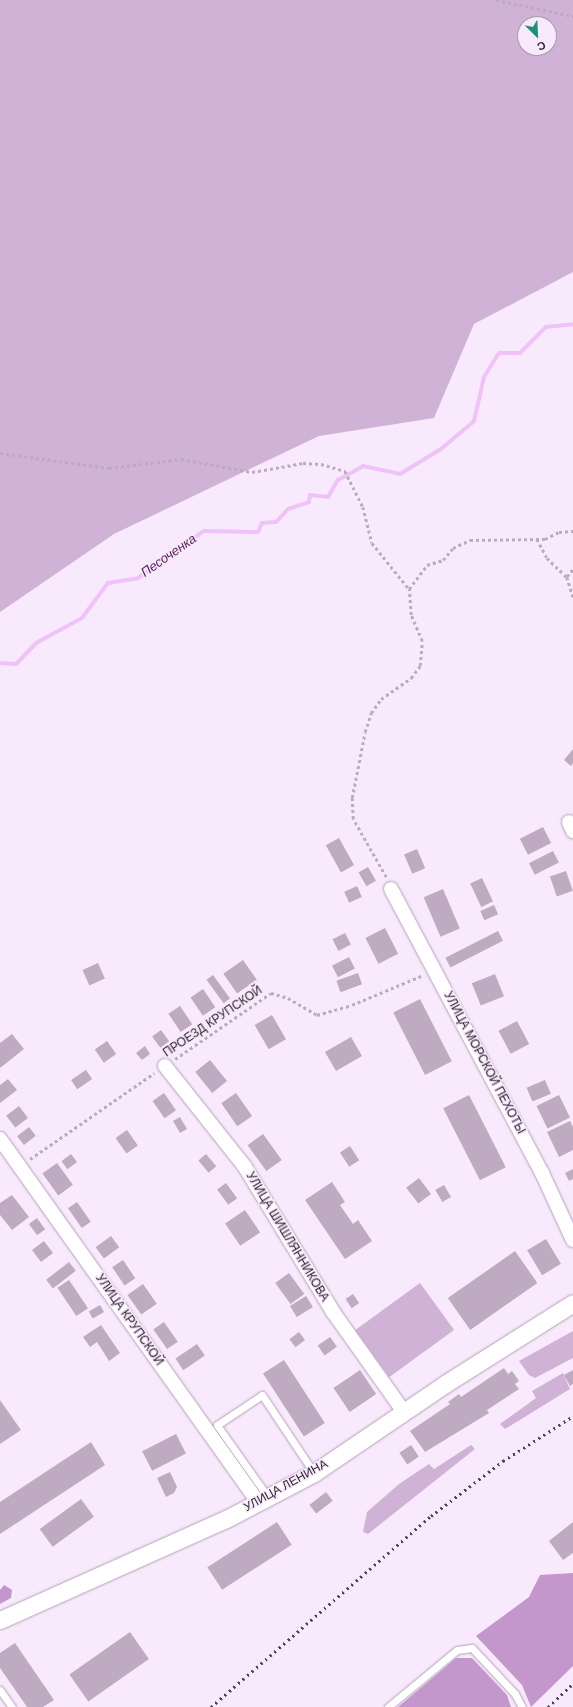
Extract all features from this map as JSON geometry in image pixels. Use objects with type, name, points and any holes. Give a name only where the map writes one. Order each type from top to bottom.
[{"type":"street","name":"УЛИЦА МОРСКОЙ ПЕХОТЫ","points":[[391,889],[542,1173],[573,1240]]},
{"type":"street","name":"УЛИЦА ШИШЛЯННИКОВА","points":[[165,1066],[245,1167],[332,1312],[404,1412]]},
{"type":"street","name":"УЛИЦА КРУПСКОЙ","points":[[0,1139],[263,1499]]},
{"type":"street","name":"УЛИЦА ЛЕНИНА","points":[[0,1620],[263,1499],[314,1473],[404,1412],[573,1303]]},
{"type":"lane","points":[[263,1499],[217,1425],[262,1395],[314,1473]]},
{"type":"lane","points":[[388,1707],[457,1650],[472,1648],[515,1694],[522,1707]]},
{"type":"lane","points":[[0,1690],[12,1707]]},
{"type":"path","points":[[496,0],[573,16]]},
{"type":"path","points":[[0,453],[109,468],[181,459],[252,472],[302,463],[321,464],[345,471],[363,507],[372,543],[409,590],[411,615],[422,641],[420,666],[411,678],[381,699],[371,713],[352,798],[353,819],[391,889]]},
{"type":"path","points":[[409,590],[428,565],[443,560],[453,548],[470,540],[537,539],[573,531]]},
{"type":"path","points":[[537,539],[547,558],[567,577],[573,597]]},
{"type":"path","points":[[567,577],[573,570]]},
{"type":"path","name":"ПРОЕЗД КРУПСКОЙ","points":[[20,1166],[271,993],[288,998],[317,1015],[352,1005],[435,971]]},
{"type":"shaded area","points":[[0,0],[573,0],[573,272],[474,324],[434,418],[319,436],[114,534],[0,612]]},
{"type":"shaded area","points":[[420,1283],[454,1330],[389,1377],[355,1330]]},
{"type":"shaded area","points":[[573,1331],[573,1358],[535,1378],[529,1375],[519,1361]]},
{"type":"shaded area","points":[[563,1373],[570,1389],[505,1429],[500,1424],[536,1398],[532,1391]]},
{"type":"shaded area","points":[[471,1445],[475,1449],[368,1534],[363,1532],[367,1512],[399,1484],[429,1464],[434,1469]]},
{"type":"shaded area","points":[[573,1573],[573,1666],[531,1707],[522,1685],[476,1636],[529,1597],[540,1575]]},
{"type":"shaded area","points":[[4,1585],[12,1590],[11,1598],[0,1604],[0,1590]]},
{"type":"shaded area","points":[[456,1658],[472,1658],[507,1695],[511,1707],[398,1707]]},
{"type":"building","points":[[573,749],[573,763],[571,766],[564,760]]},
{"type":"building","points":[[543,827],[551,843],[528,855],[520,839]]},
{"type":"building","points":[[339,838],[354,865],[341,872],[326,845]]},
{"type":"building","points":[[417,849],[425,868],[412,874],[404,854]]},
{"type":"building","points":[[553,851],[559,863],[535,875],[529,863]]},
{"type":"building","points":[[368,867],[376,881],[366,886],[358,872]]},
{"type":"building","points":[[566,871],[573,891],[557,896],[550,877]]},
{"type":"building","points":[[482,878],[493,902],[481,907],[470,883]]},
{"type":"building","points":[[357,886],[362,897],[349,903],[344,892]]},
{"type":"building","points":[[443,889],[460,929],[440,937],[424,897]]},
{"type":"building","points":[[494,905],[498,914],[484,920],[480,911]]},
{"type":"building","points":[[385,928],[398,954],[379,964],[365,938]]},
{"type":"building","points":[[498,931],[503,941],[450,968],[445,958]]},
{"type":"building","points":[[345,933],[351,945],[338,951],[333,939]]},
{"type":"building","points":[[349,957],[355,969],[338,977],[332,966]]},
{"type":"building","points":[[243,960],[257,980],[237,993],[223,974]]},
{"type":"building","points":[[98,963],[105,979],[89,985],[82,970]]},
{"type":"building","points":[[358,973],[362,984],[340,992],[336,981]]},
{"type":"building","points":[[495,974],[504,996],[481,1006],[472,983]]},
{"type":"building","points":[[213,975],[230,998],[224,1003],[207,980]]},
{"type":"building","points":[[203,989],[215,1007],[203,1016],[191,997]]},
{"type":"building","points":[[420,999],[452,1061],[425,1075],[393,1013]]},
{"type":"building","points":[[180,1006],[192,1024],[181,1032],[168,1014]]},
{"type":"building","points":[[272,1015],[286,1039],[269,1049],[255,1025]]},
{"type":"building","points":[[517,1021],[529,1044],[511,1054],[498,1031]]},
{"type":"building","points":[[161,1030],[169,1041],[160,1048],[152,1036]]},
{"type":"building","points":[[12,1034],[24,1049],[0,1068],[0,1043]]},
{"type":"building","points":[[351,1037],[362,1056],[336,1071],[325,1052]]},
{"type":"building","points":[[107,1041],[116,1054],[104,1063],[95,1050]]},
{"type":"building","points":[[145,1046],[150,1054],[142,1060],[136,1053]]},
{"type":"building","points":[[210,1060],[227,1081],[212,1093],[195,1072]]},
{"type":"building","points":[[86,1070],[92,1079],[77,1089],[71,1080]]},
{"type":"building","points":[[8,1079],[17,1090],[0,1103],[0,1085]]},
{"type":"building","points":[[545,1080],[551,1094],[532,1102],[527,1088]]},
{"type":"building","points":[[164,1093],[176,1110],[165,1118],[153,1101]]},
{"type":"building","points":[[236,1093],[252,1116],[237,1126],[221,1103]]},
{"type":"building","points":[[469,1095],[506,1167],[480,1180],[443,1108]]},
{"type":"building","points":[[559,1095],[570,1117],[547,1128],[537,1106]]},
{"type":"building","points":[[19,1106],[28,1118],[15,1128],[6,1116]]},
{"type":"building","points":[[180,1117],[187,1129],[180,1133],[173,1121]]},
{"type":"building","points":[[570,1121],[573,1127],[573,1150],[559,1157],[547,1132]]},
{"type":"building","points":[[29,1127],[36,1136],[24,1145],[17,1136]]},
{"type":"building","points":[[127,1130],[138,1146],[126,1154],[116,1138]]},
{"type":"building","points":[[263,1134],[282,1160],[266,1171],[248,1145]]},
{"type":"building","points":[[350,1146],[359,1160],[349,1167],[340,1153]]},
{"type":"building","points":[[71,1154],[77,1162],[67,1169],[61,1161]]},
{"type":"building","points":[[206,1154],[216,1166],[209,1173],[198,1160]]},
{"type":"building","points":[[57,1163],[73,1185],[58,1195],[42,1174]]},
{"type":"building","points":[[573,1169],[573,1179],[569,1181],[565,1173]]},
{"type":"building","points":[[419,1178],[431,1194],[418,1204],[406,1188]]},
{"type":"building","points":[[332,1182],[345,1202],[340,1205],[353,1224],[358,1220],[372,1241],[345,1259],[305,1200]]},
{"type":"building","points":[[226,1183],[237,1198],[228,1205],[217,1189]]},
{"type":"building","points":[[444,1185],[451,1197],[442,1202],[435,1190]]},
{"type":"building","points":[[12,1195],[29,1217],[12,1230],[0,1215],[0,1203]]},
{"type":"building","points":[[77,1202],[91,1222],[82,1228],[68,1208]]},
{"type":"building","points":[[245,1210],[260,1232],[240,1246],[225,1223]]},
{"type":"building","points":[[37,1218],[45,1229],[37,1235],[29,1224]]},
{"type":"building","points":[[111,1236],[119,1247],[104,1258],[96,1247]]},
{"type":"building","points":[[546,1239],[561,1264],[542,1275],[527,1250]]},
{"type":"building","points":[[44,1241],[53,1253],[41,1262],[32,1250]]},
{"type":"building","points":[[515,1251],[537,1283],[470,1330],[448,1298]]},
{"type":"building","points":[[123,1260],[135,1278],[125,1286],[112,1267]]},
{"type":"building","points":[[69,1262],[76,1271],[53,1289],[46,1280]]},
{"type":"building","points":[[289,1273],[304,1294],[291,1304],[275,1283]]},
{"type":"building","points":[[69,1280],[88,1308],[76,1316],[57,1288]]},
{"type":"building","points":[[143,1284],[157,1304],[141,1315],[127,1295]]},
{"type":"building","points":[[353,1294],[359,1303],[352,1308],[346,1299]]},
{"type":"building","points":[[306,1296],[313,1307],[297,1317],[290,1306]]},
{"type":"building","points":[[100,1305],[104,1312],[93,1318],[89,1312]]},
{"type":"building","points":[[164,1322],[178,1342],[167,1349],[153,1329]]},
{"type":"building","points":[[101,1325],[120,1353],[109,1361],[97,1342],[90,1347],[83,1337]]},
{"type":"building","points":[[299,1332],[305,1340],[295,1347],[289,1339]]},
{"type":"building","points":[[330,1337],[337,1347],[325,1355],[318,1346]]},
{"type":"building","points":[[197,1344],[205,1356],[183,1370],[175,1359]]},
{"type":"building","points":[[284,1360],[325,1423],[304,1437],[263,1374]]},
{"type":"building","points":[[504,1368],[508,1374],[512,1371],[519,1381],[515,1384],[519,1389],[487,1410],[489,1413],[425,1452],[410,1431],[450,1404],[448,1402],[459,1394],[461,1397]]},
{"type":"building","points":[[360,1370],[376,1394],[350,1412],[333,1388]]},
{"type":"building","points":[[573,1370],[573,1384],[570,1386],[564,1375]]},
{"type":"building","points":[[0,1400],[21,1430],[0,1444]]},
{"type":"building","points":[[176,1434],[186,1454],[152,1471],[142,1451]]},
{"type":"building","points":[[91,1442],[105,1465],[0,1534],[0,1502]]},
{"type":"building","points":[[411,1445],[419,1457],[407,1464],[399,1453]]},
{"type":"building","points":[[170,1472],[177,1487],[174,1493],[166,1497],[157,1478]]},
{"type":"building","points":[[326,1492],[333,1501],[316,1514],[309,1505]]},
{"type":"building","points":[[81,1499],[94,1517],[53,1547],[40,1529]]},
{"type":"building","points":[[277,1522],[292,1545],[222,1590],[207,1567]]},
{"type":"building","points":[[573,1522],[573,1553],[563,1560],[549,1541]]},
{"type":"building","points":[[130,1632],[149,1659],[88,1701],[69,1674]]},
{"type":"building","points":[[15,1643],[54,1700],[43,1707],[27,1707],[0,1668],[0,1653]]},
{"type":"waterway","name":"Песоченка","points":[[0,663],[16,664],[36,643],[82,618],[108,583],[138,578],[204,531],[258,532],[262,523],[276,522],[288,509],[309,502],[310,495],[328,497],[338,480],[363,466],[400,474],[441,449],[474,421],[484,377],[499,353],[520,353],[546,327],[573,324]]},
{"type":"railway","points":[[211,1707],[431,1516],[503,1461],[573,1416]]},
{"type":"railway","points":[[548,1707],[573,1684]]}]
